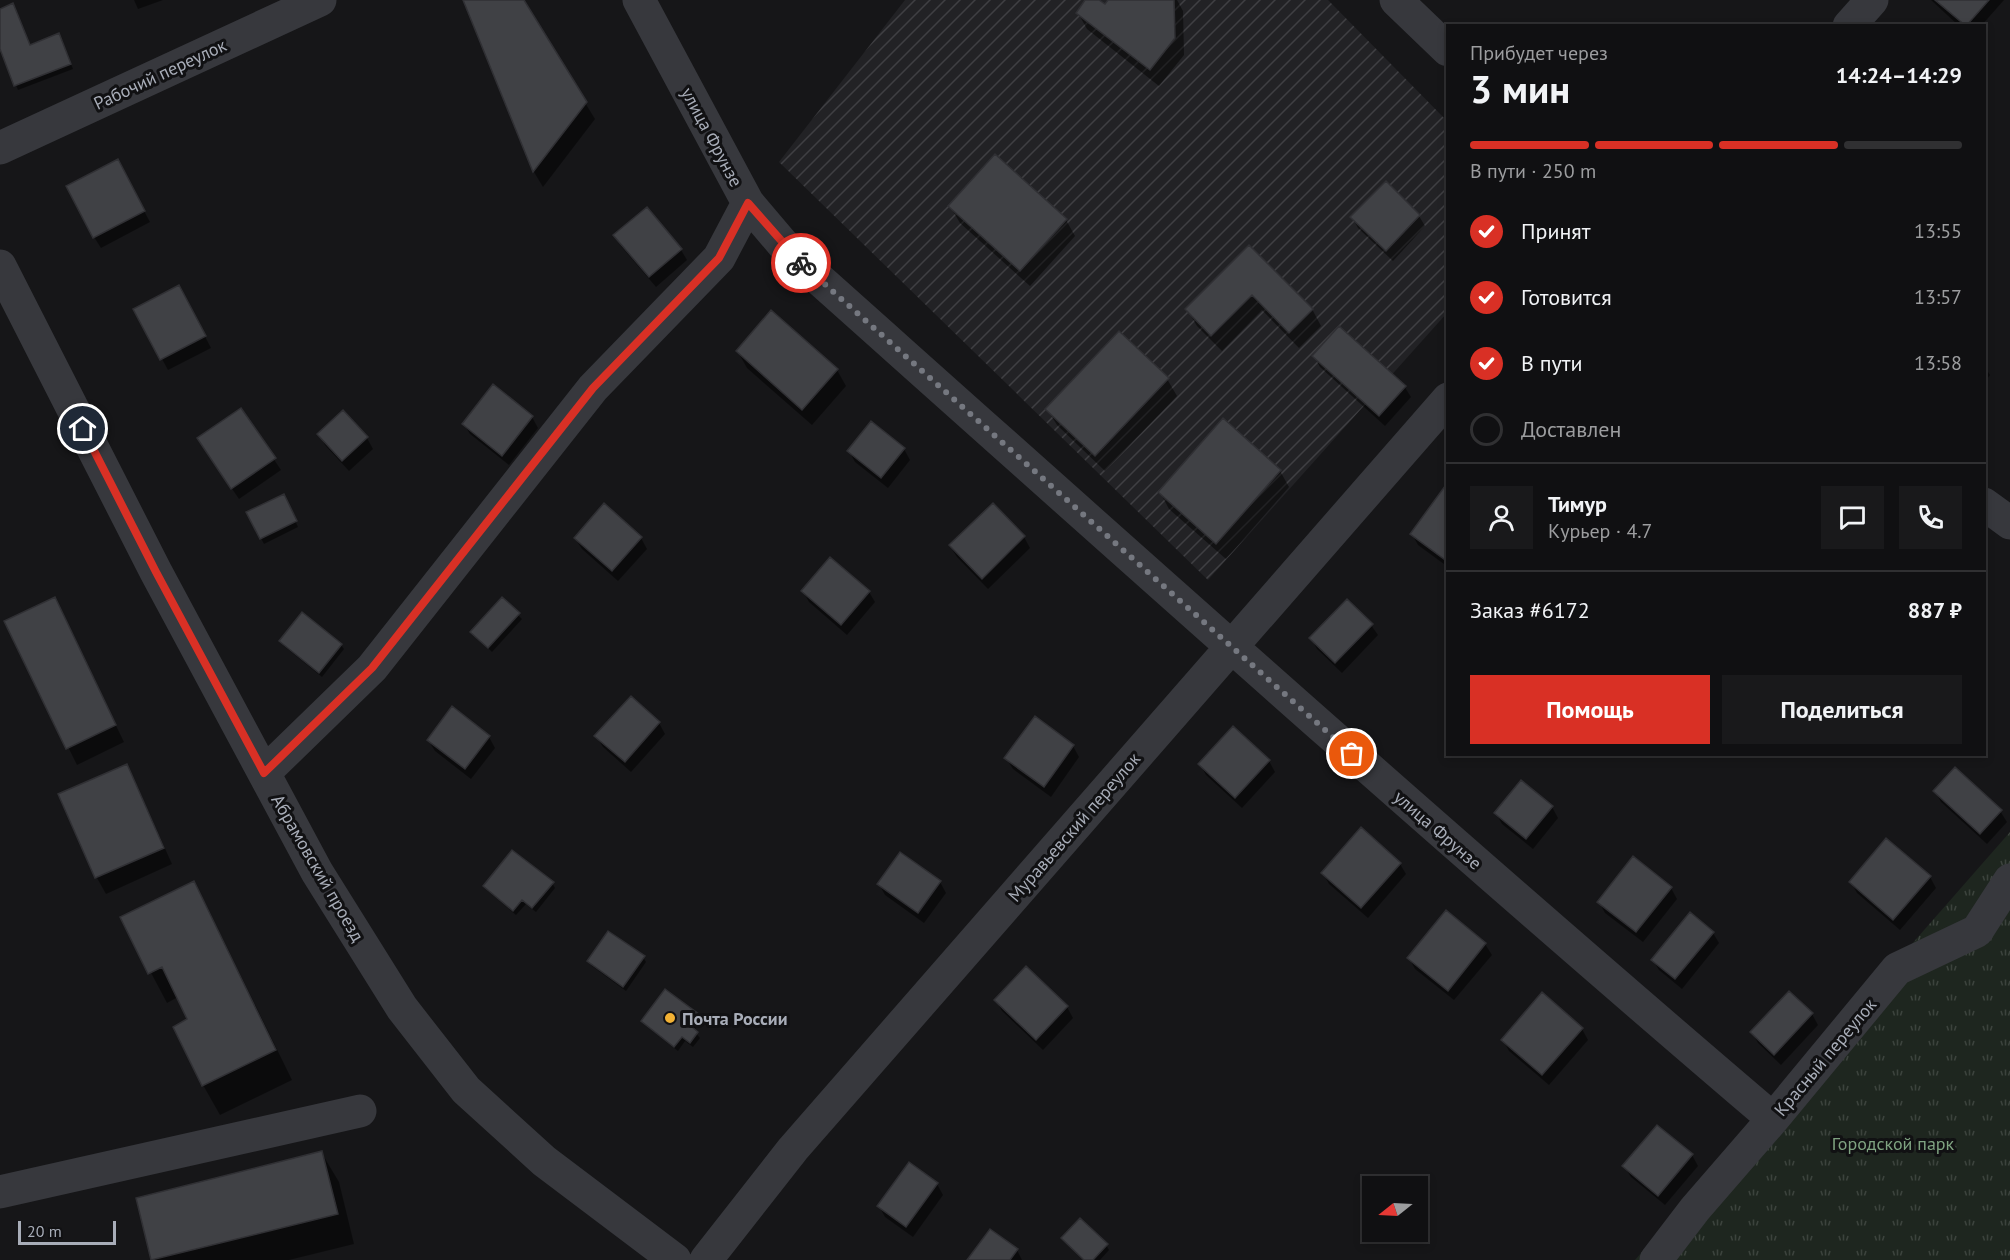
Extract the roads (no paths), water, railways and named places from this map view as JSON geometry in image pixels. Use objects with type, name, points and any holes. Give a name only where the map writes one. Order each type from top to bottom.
[{"type":"street","name":"Рабочий переулок","points":[[0,148],[320,0]]},
{"type":"street","name":"улица Фрунзе","points":[[639,0],[748,203],[792,255],[1231,648],[1577,952],[1773,1119]]},
{"type":"street","points":[[1396,0],[1446,48]]},
{"type":"street","points":[[1851,24],[1872,0]]},
{"type":"street","points":[[264,773],[372,668],[593,388],[719,258],[748,203]]},
{"type":"street","name":"Абрамовский проезд","points":[[0,266],[156,572],[317,872],[396,998],[466,1090],[544,1161],[675,1260]]},
{"type":"street","name":"Муравьевский переулок","points":[[706,1260],[801,1140],[1446,401]]},
{"type":"street","points":[[1986,505],[2010,523]]},
{"type":"street","name":"Красный переулок","points":[[1656,1260],[1695,1209],[1898,969],[1977,931],[2010,880]]},
{"type":"street","points":[[0,1192],[360,1111]]},
{"type":"place","name":"Почта России","points":[[670,1018]]},
{"type":"park label","name":"Городской парк","points":[[1893,1143]]}]
